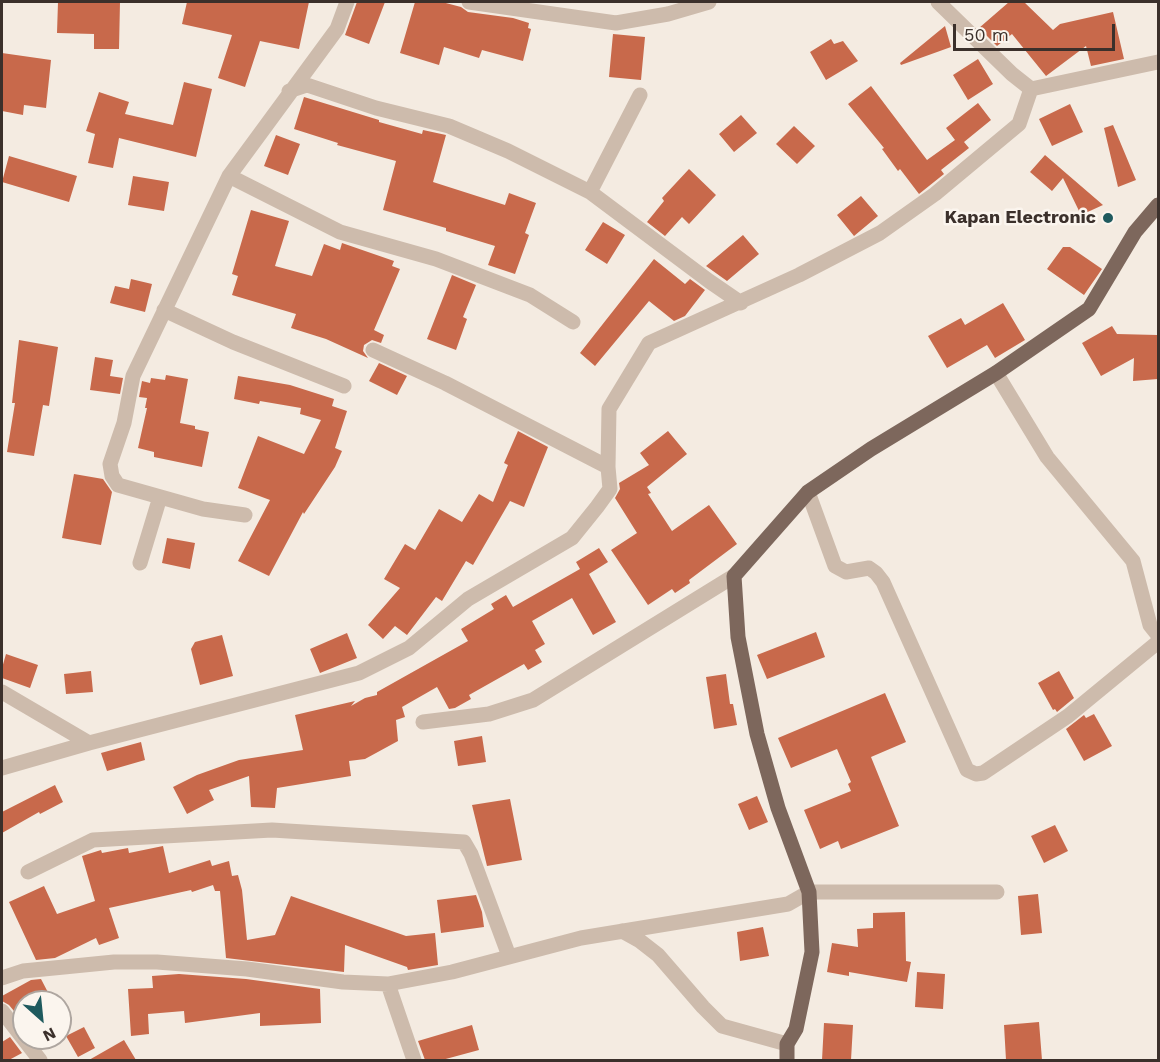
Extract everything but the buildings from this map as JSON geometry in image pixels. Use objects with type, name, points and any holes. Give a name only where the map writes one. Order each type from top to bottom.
[{"type":"main road","points":[[787,1060],[787,1044],[796,1029],[812,952],[810,892],[778,808],[757,734],[738,638],[734,576],[808,492],[871,449],[996,373],[1089,309],[1135,232],[1158,206]]},
{"type":"street","points":[[245,515],[203,509],[117,485],[112,476],[110,464],[124,423],[133,375],[229,176],[337,29],[347,2]]},
{"type":"street","points":[[469,2],[616,23],[668,14],[709,2]]},
{"type":"street","points":[[938,2],[1030,89]]},
{"type":"street","points":[[1030,89],[1158,62]]},
{"type":"street","points":[[289,92],[307,85],[376,108],[449,126],[508,151],[590,192],[741,303]]},
{"type":"street","points":[[2,768],[89,743],[359,674],[409,648],[468,599],[572,538],[610,489],[609,409],[649,343],[741,303],[880,233],[935,194],[1019,124],[1030,89]]},
{"type":"street","points":[[590,192],[640,95]]},
{"type":"street","points":[[229,176],[340,232],[436,260],[530,295],[573,322]]},
{"type":"street","points":[[164,310],[233,342],[344,386]]},
{"type":"street","points":[[373,350],[445,383],[608,467]]},
{"type":"street","points":[[996,373],[1047,457],[1133,561],[1150,626],[1158,635]]},
{"type":"street","points":[[808,492],[835,566],[846,572],[869,568],[883,582],[967,770],[976,774],[983,773],[1068,716],[1158,642]]},
{"type":"street","points":[[140,563],[160,497]]},
{"type":"street","points":[[423,722],[489,714],[533,700],[734,576]]},
{"type":"street","points":[[2,692],[89,743]]},
{"type":"street","points":[[28,872],[93,840],[272,830],[464,842],[471,854],[509,956]]},
{"type":"street","points":[[2,978],[23,971],[114,962],[157,962],[247,969],[343,982],[388,984],[452,972],[581,938],[788,904],[810,892],[997,892]]},
{"type":"street","points":[[622,931],[658,955],[722,1026],[787,1044]]},
{"type":"street","points":[[388,984],[414,1060]]},
{"type":"street","points":[[2,1011],[37,1060]]},
{"type":"place","name":"Kapan Electronic","points":[[1108,218]]}]
